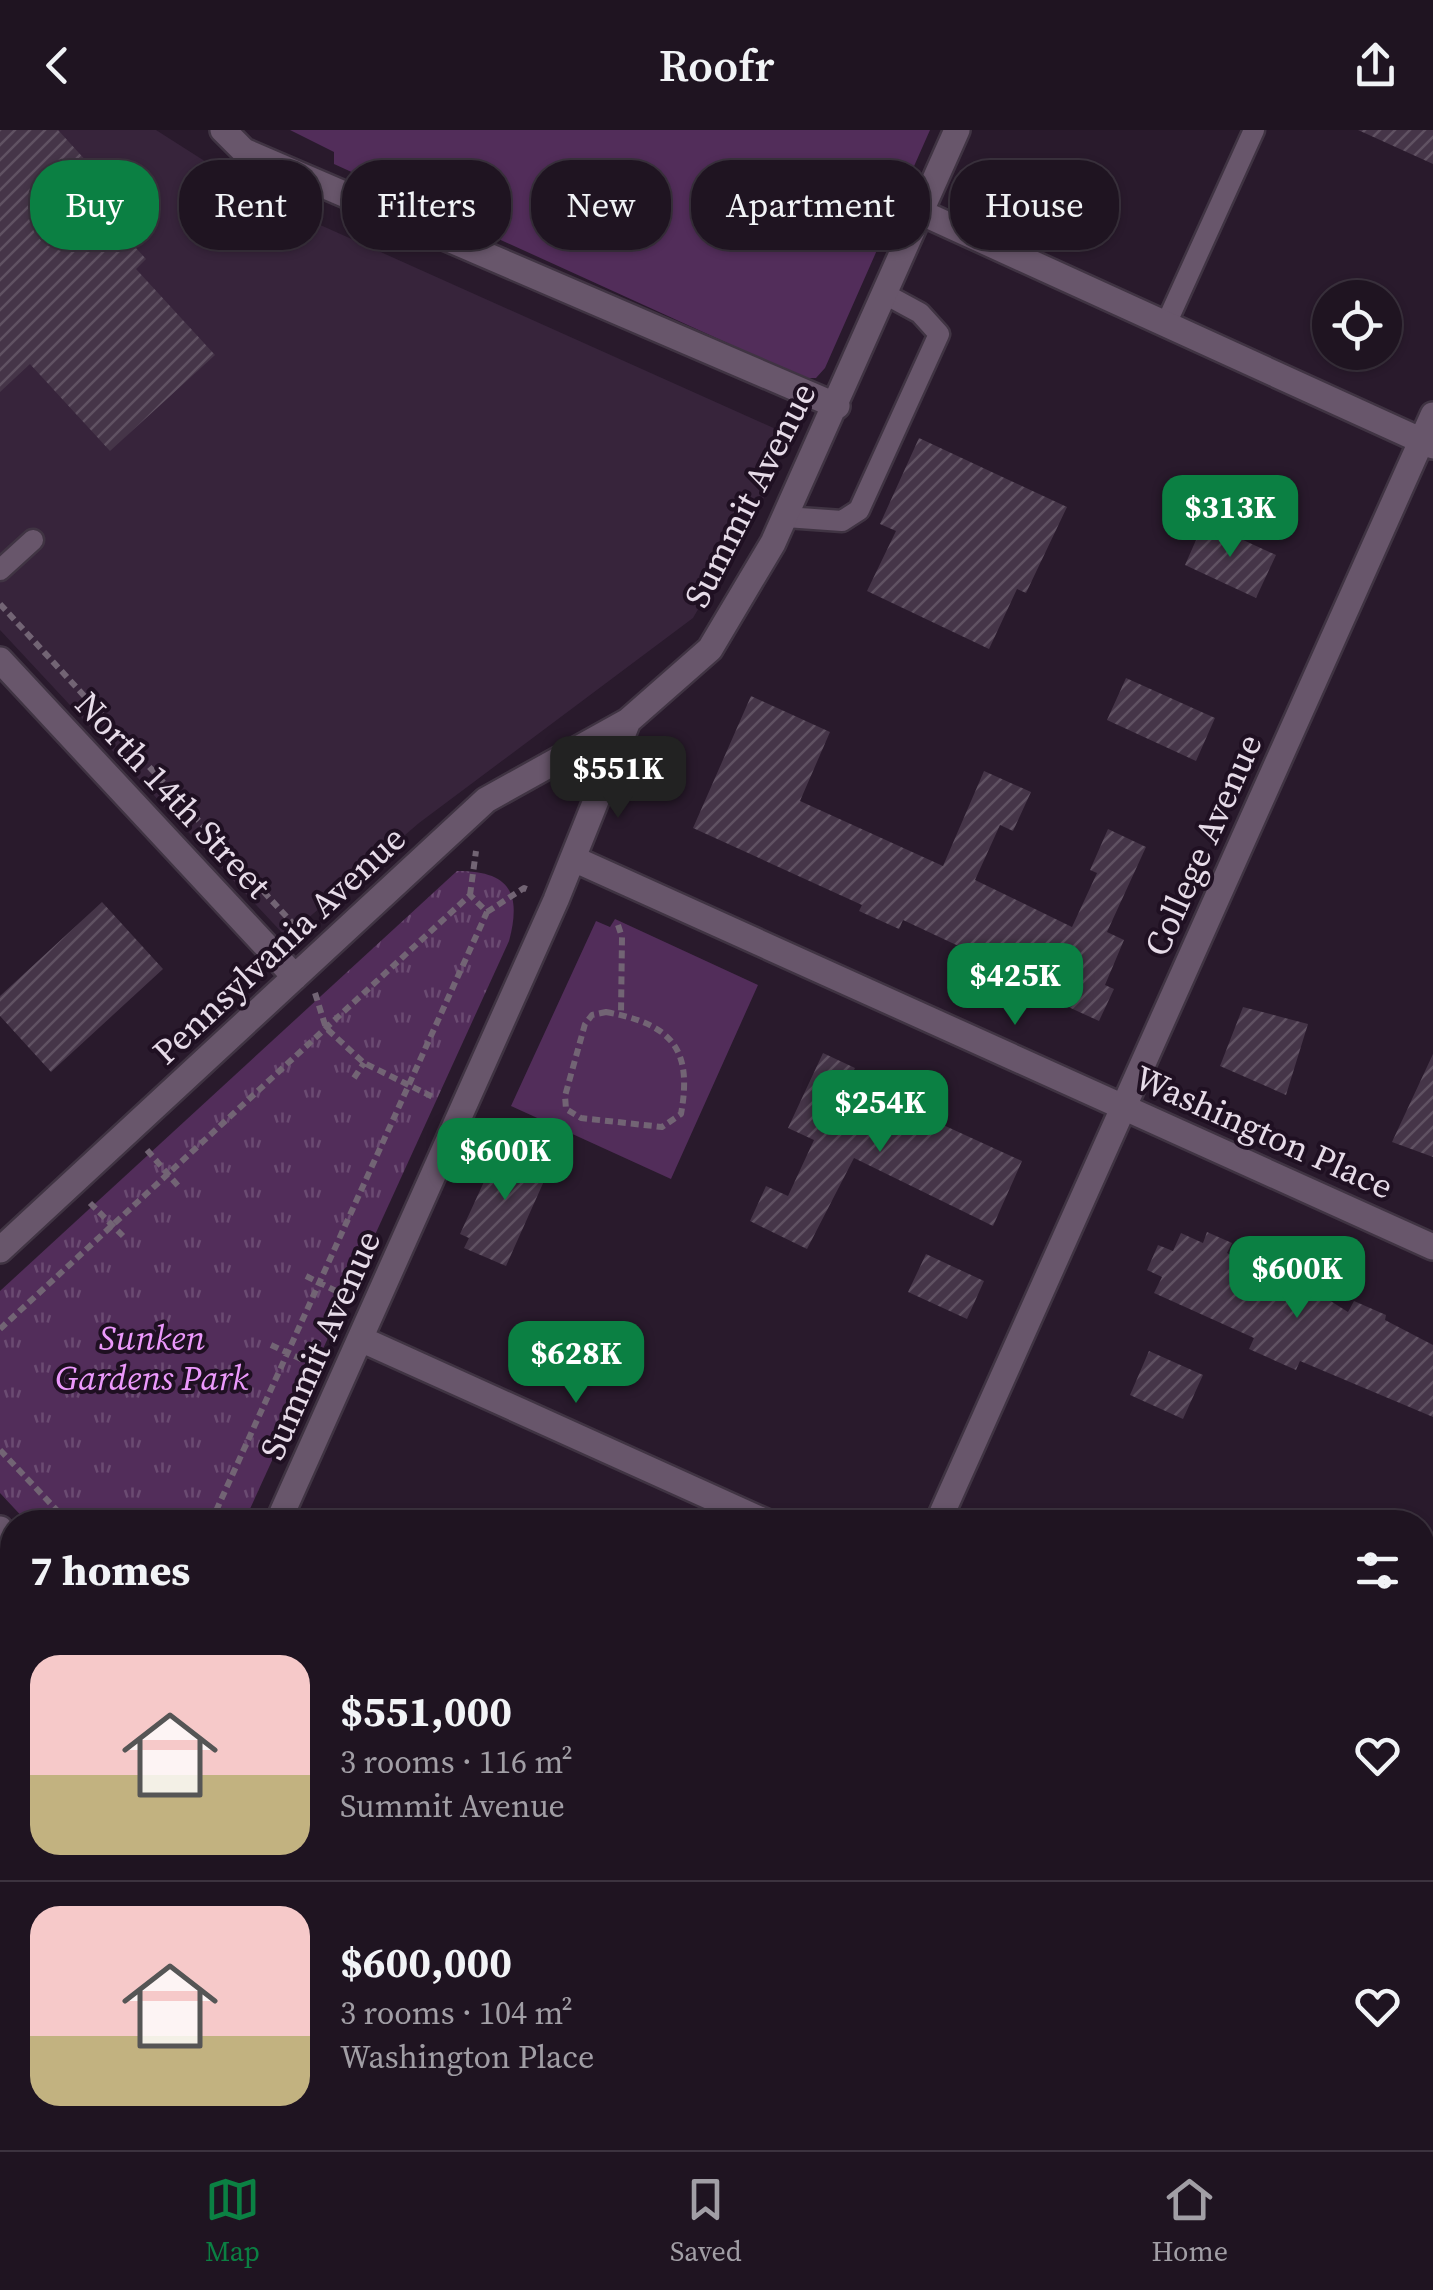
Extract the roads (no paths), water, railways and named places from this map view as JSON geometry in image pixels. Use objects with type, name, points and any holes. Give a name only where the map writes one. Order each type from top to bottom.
[{"type":"street","points":[[223,130],[244,152],[837,406]]},
{"type":"street","name":"Summit Avenue","points":[[930,190],[957,130]]},
{"type":"street","points":[[930,217],[1427,444]]},
{"type":"street","name":"Summit Avenue","points":[[284,1510],[574,858],[628,721],[710,649],[786,516],[903,250]]},
{"type":"street","name":"College Avenue","points":[[943,1510],[1427,444],[1433,415]]},
{"type":"street","name":"North 14th Street","points":[[0,660],[295,977]]},
{"type":"street","name":"Pennsylvania Avenue","points":[[0,1250],[486,800],[628,721]]},
{"type":"street","name":"Washington Place","points":[[574,858],[1433,1247]]},
{"type":"street","points":[[362,1340],[739,1510]]},
{"type":"lane","points":[[1166,324],[1254,130]]},
{"type":"lane","points":[[786,516],[842,521],[859,510],[939,334],[920,313],[884,294]]},
{"type":"lane","points":[[0,570],[32,540]]},
{"type":"park label","name":"Sunken Gardens Park","points":[[152,1358]]}]
